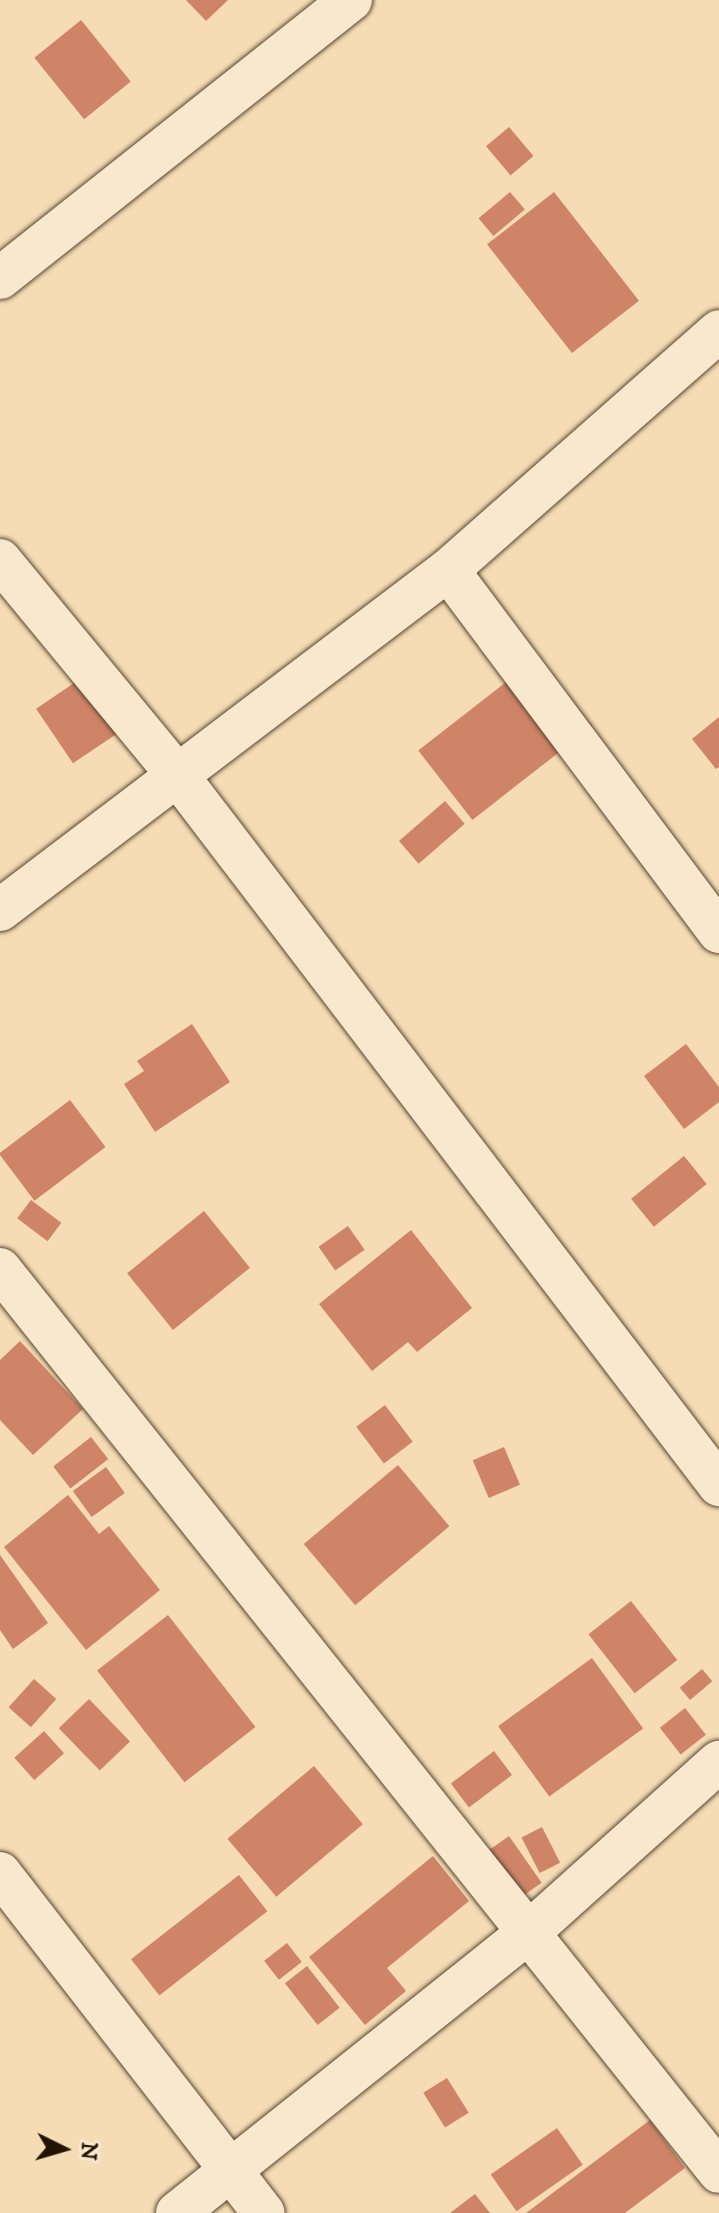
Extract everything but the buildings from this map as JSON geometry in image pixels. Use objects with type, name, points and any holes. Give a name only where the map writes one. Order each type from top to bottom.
[{"type":"street","points":[[0,278],[351,0]]},
{"type":"street","points":[[0,910],[175,772],[448,570],[715,343]]},
{"type":"street","points":[[0,560],[175,772],[719,1485]]},
{"type":"street","points":[[448,570],[719,932]]},
{"type":"street","points":[[0,1269],[719,2172]]},
{"type":"street","points":[[177,2213],[527,1934],[719,1762]]},
{"type":"street","points":[[0,1873],[264,2213]]}]
